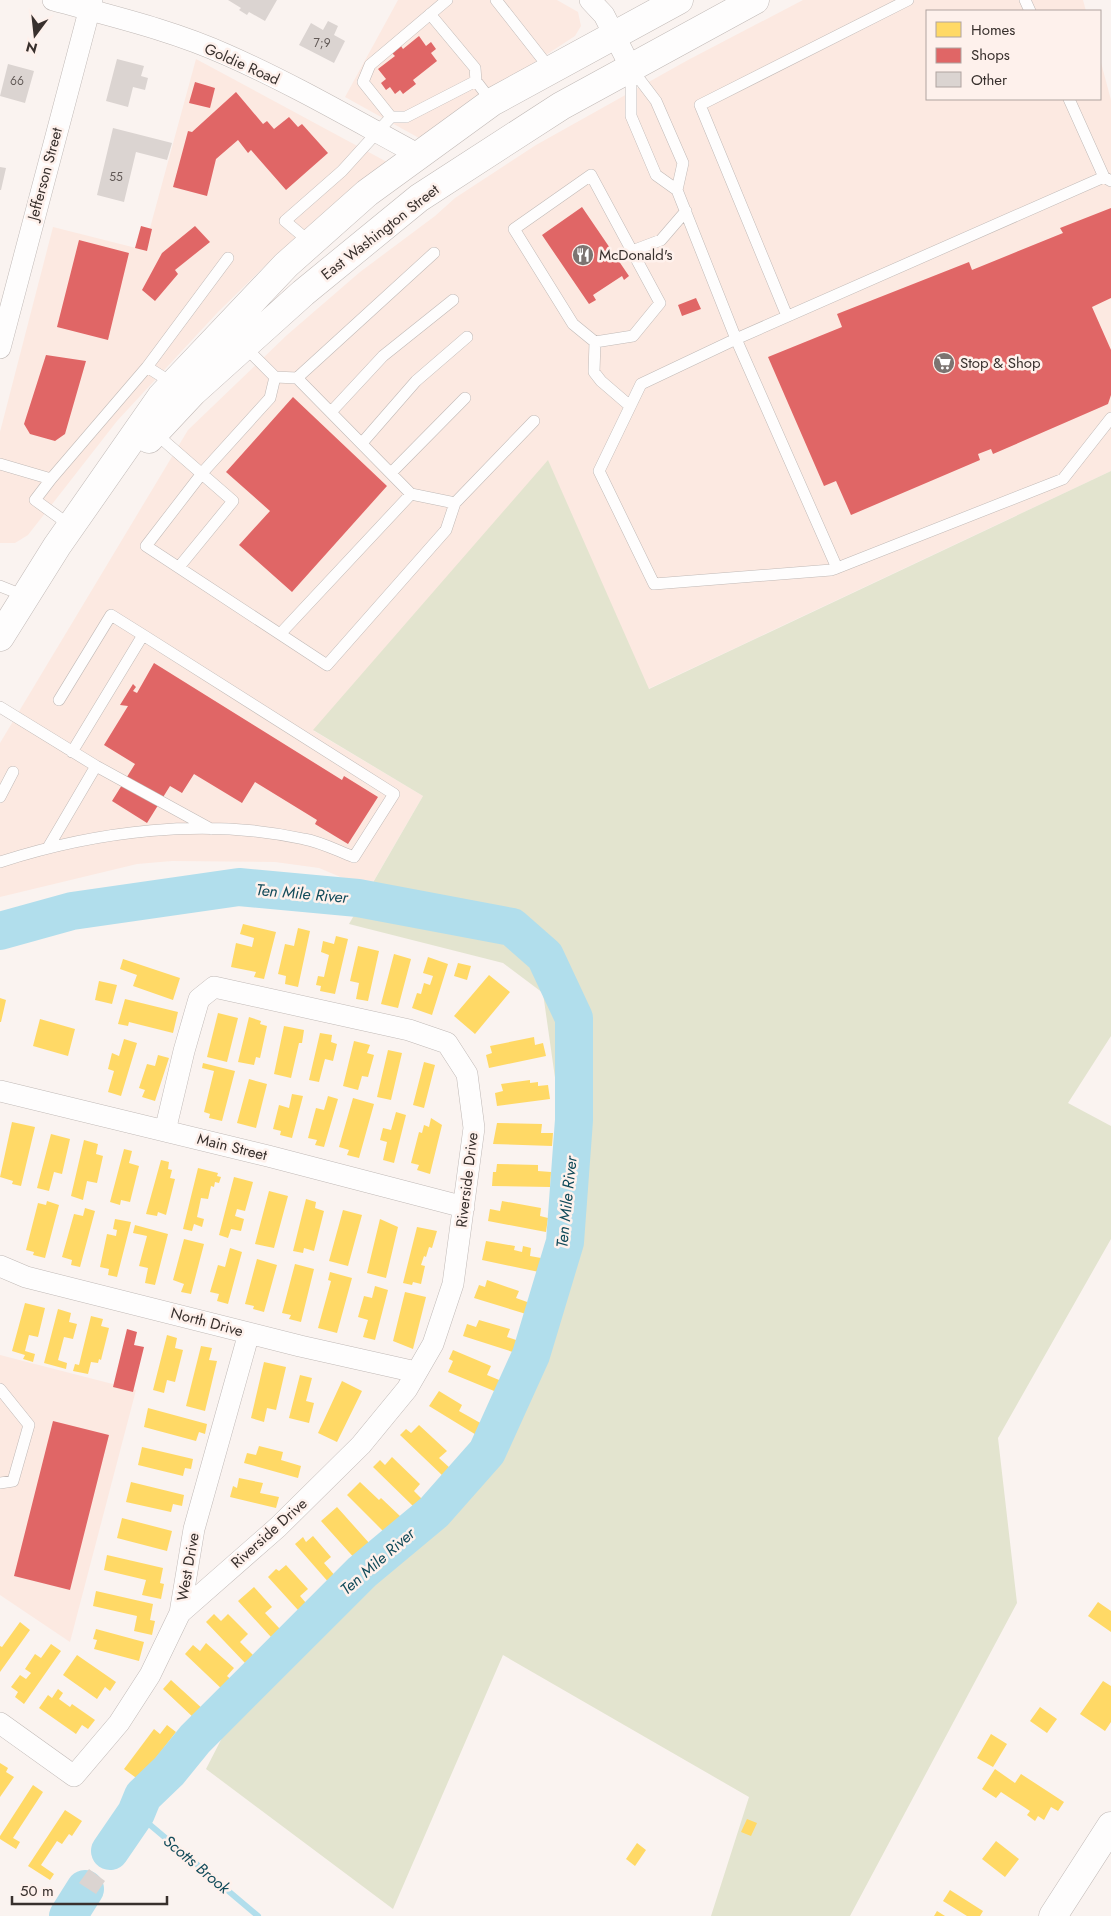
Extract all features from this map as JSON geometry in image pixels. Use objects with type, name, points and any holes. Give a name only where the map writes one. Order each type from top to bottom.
[{"type":"main road","name":"East Washington Street","points":[[0,636],[75,519],[161,397],[286,265],[367,193],[418,155],[484,92],[551,70],[679,0]]},
{"type":"main road","name":"East Washington Street","points":[[75,519],[193,392],[303,293],[419,198],[561,106],[755,0]]},
{"type":"main road","points":[[1053,1916],[1111,1826]]},
{"type":"street","name":"Goldie Road","points":[[53,0],[91,5],[226,54],[308,94],[384,125],[418,155]]},
{"type":"street","points":[[590,0],[600,8],[631,68]]},
{"type":"street","name":"Jefferson Street","points":[[0,348],[91,5]]},
{"type":"street","name":"Riverside Drive","points":[[165,1131],[184,1050],[199,999],[214,987],[409,1030],[447,1043],[467,1074],[474,1128],[453,1284],[433,1344],[407,1389],[361,1445],[278,1527],[180,1613]]},
{"type":"street","name":"Main Street","points":[[0,1091],[464,1207]]},
{"type":"street","name":"North Drive","points":[[0,1266],[26,1276],[416,1372]]},
{"type":"street","name":"West Drive","points":[[0,1723],[74,1776],[119,1722],[135,1699],[150,1675],[180,1613],[194,1528],[249,1332]]},
{"type":"lane","points":[[384,125],[363,82],[370,66],[447,0]]},
{"type":"lane","points":[[496,0],[551,70]]},
{"type":"lane","points":[[787,316],[700,105],[908,0]]},
{"type":"lane","points":[[311,243],[285,221],[342,171],[384,125],[484,92],[475,68],[430,14]]},
{"type":"lane","points":[[631,68],[656,101],[683,163],[677,190]]},
{"type":"lane","points":[[631,68],[631,116],[656,175],[677,190],[736,339],[837,568]]},
{"type":"lane","points":[[1069,100],[1108,179],[787,316],[641,384],[599,471],[654,584],[831,570],[1063,479],[1111,418]]},
{"type":"lane","points":[[591,175],[660,303],[632,336],[596,342],[573,324],[514,230],[591,175]]},
{"type":"lane","points":[[632,251],[661,240],[686,211]]},
{"type":"lane","points":[[297,378],[434,253]]},
{"type":"lane","points":[[75,519],[35,500],[147,367],[228,258]]},
{"type":"lane","points":[[331,412],[383,356],[452,300]]},
{"type":"lane","points":[[362,443],[416,381],[467,337]]},
{"type":"lane","points":[[596,342],[594,372],[601,381],[630,406]]},
{"type":"lane","points":[[244,346],[275,377],[297,378],[411,494],[455,504]]},
{"type":"lane","points":[[147,367],[174,384]]},
{"type":"lane","points":[[275,377],[270,398],[203,472],[146,546],[327,664],[446,530],[455,504],[534,421]]},
{"type":"lane","points":[[391,473],[464,398]]},
{"type":"lane","points":[[155,433],[203,472],[233,501],[179,567]]},
{"type":"lane","points":[[0,464],[51,479]]},
{"type":"lane","points":[[281,633],[411,494]]},
{"type":"lane","points":[[0,586],[25,596]]},
{"type":"lane","points":[[0,862],[49,846],[119,834],[212,829],[256,832],[305,839],[354,857],[394,794],[111,615],[59,700]]},
{"type":"lane","points":[[72,752],[142,635]]},
{"type":"lane","points":[[0,707],[96,766],[212,829]]},
{"type":"lane","points":[[49,846],[96,766]]},
{"type":"lane","points":[[0,797],[13,772]]},
{"type":"lane","points":[[0,1390],[29,1425],[13,1481],[0,1483]]},
{"type":"shaded area","points":[[398,0],[557,0],[578,12],[581,26],[575,36],[419,138],[345,97]]},
{"type":"shaded area","points":[[803,0],[1083,0],[1086,10],[926,10],[926,100],[1101,100],[1101,63],[1111,100],[1111,471],[648,689],[548,461],[314,731],[423,796],[369,889],[319,868],[275,862],[172,861],[137,864],[0,897],[0,743],[188,430],[287,335],[360,272],[435,216],[455,198],[536,145],[688,60]]},
{"type":"shaded area","points":[[196,59],[387,162],[274,257],[218,312],[117,421],[28,535],[15,543],[0,543],[0,432],[53,227],[144,250]]},
{"type":"shaded area","points":[[0,1355],[136,1390],[70,1642],[0,1595]]},
{"type":"green space","points":[[548,460],[649,689],[1111,471],[1111,1036],[1068,1103],[1111,1126],[1111,1239],[998,1438],[1017,1603],[850,1916],[711,1916],[749,1797],[503,1655],[393,1909],[206,1769],[245,1693],[352,1569],[467,1461],[548,1270],[561,1120],[543,993],[503,963],[349,924],[423,796],[313,730]]},
{"type":"building: Homes","points":[[243,924],[276,932],[264,979],[254,977],[256,972],[231,967],[236,943],[252,947],[254,938],[240,934]]},
{"type":"building: Homes","points":[[298,928],[310,931],[298,987],[285,984],[286,976],[278,974],[285,944],[294,946]]},
{"type":"building: Homes","points":[[336,936],[348,939],[335,994],[320,991],[321,986],[316,985],[318,976],[324,977],[329,955],[321,952],[323,941],[334,944]]},
{"type":"building: Homes","points":[[358,946],[379,951],[368,1001],[356,999],[359,983],[350,981]]},
{"type":"building: Homes","points":[[394,954],[411,959],[398,1008],[381,1004]]},
{"type":"building: Homes","points":[[428,957],[448,964],[432,1015],[412,1008],[417,993],[421,994],[424,983],[430,985],[433,976],[423,973]]},
{"type":"building: Homes","points":[[123,959],[180,978],[173,1000],[133,986],[137,975],[120,969]]},
{"type":"building: Homes","points":[[458,963],[471,966],[467,980],[454,976]]},
{"type":"building: Homes","points":[[489,975],[510,992],[475,1034],[454,1016]]},
{"type":"building: Homes","points":[[99,981],[117,985],[112,1004],[95,1000]]},
{"type":"building: Homes","points":[[0,998],[6,1000],[1,1022],[0,1022]]},
{"type":"building: Homes","points":[[125,999],[178,1012],[173,1033],[129,1022],[128,1026],[118,1024]]},
{"type":"building: Homes","points":[[218,1013],[238,1018],[227,1062],[207,1057]]},
{"type":"building: Homes","points":[[249,1017],[261,1021],[260,1024],[267,1026],[260,1058],[256,1057],[254,1065],[238,1062]]},
{"type":"building: Homes","points":[[40,1019],[75,1029],[68,1056],[33,1046]]},
{"type":"building: Homes","points":[[284,1026],[304,1030],[291,1078],[274,1074]]},
{"type":"building: Homes","points":[[320,1033],[332,1035],[331,1042],[337,1044],[333,1061],[325,1059],[319,1082],[309,1080]]},
{"type":"building: Homes","points":[[534,1037],[535,1045],[543,1043],[546,1056],[489,1068],[486,1055],[492,1053],[490,1046]]},
{"type":"building: Homes","points":[[124,1039],[137,1043],[121,1096],[108,1092],[114,1071],[108,1069],[112,1053],[119,1056]]},
{"type":"building: Homes","points":[[354,1041],[370,1045],[367,1053],[374,1055],[368,1077],[362,1076],[358,1090],[343,1086]]},
{"type":"building: Homes","points":[[388,1050],[402,1053],[391,1100],[377,1097]]},
{"type":"building: Homes","points":[[158,1055],[169,1058],[155,1101],[142,1097],[145,1090],[139,1088],[147,1064],[155,1066]]},
{"type":"building: Homes","points":[[424,1062],[435,1065],[424,1108],[413,1105]]},
{"type":"building: Homes","points":[[203,1063],[235,1071],[222,1121],[209,1118],[210,1114],[204,1112],[214,1071],[202,1068]]},
{"type":"building: Homes","points":[[249,1079],[267,1084],[256,1128],[237,1123]]},
{"type":"building: Homes","points":[[530,1080],[530,1083],[538,1082],[538,1086],[548,1085],[550,1099],[497,1106],[495,1093],[503,1091],[501,1084]]},
{"type":"building: Homes","points":[[292,1094],[303,1096],[292,1138],[280,1135],[281,1131],[273,1129],[279,1105],[289,1108]]},
{"type":"building: Homes","points":[[328,1096],[338,1099],[324,1147],[315,1145],[317,1140],[308,1138],[316,1108],[324,1110]]},
{"type":"building: Homes","points":[[353,1098],[374,1104],[359,1158],[347,1155],[349,1150],[339,1147]]},
{"type":"building: Homes","points":[[396,1112],[406,1115],[394,1163],[383,1160],[387,1142],[380,1140],[383,1128],[391,1130]]},
{"type":"building: Homes","points":[[431,1118],[442,1125],[430,1174],[417,1170],[419,1165],[411,1163],[419,1132],[422,1133],[424,1125],[429,1127]]},
{"type":"building: Homes","points":[[12,1122],[35,1127],[21,1186],[12,1184],[13,1181],[0,1177]]},
{"type":"building: Homes","points":[[497,1123],[542,1124],[541,1133],[553,1133],[552,1146],[493,1144]]},
{"type":"building: Homes","points":[[51,1134],[70,1139],[62,1174],[54,1172],[49,1191],[37,1188]]},
{"type":"building: Homes","points":[[84,1140],[98,1144],[96,1154],[103,1156],[97,1183],[87,1181],[83,1200],[71,1196]]},
{"type":"building: Homes","points":[[124,1149],[132,1151],[129,1163],[139,1166],[130,1202],[121,1200],[120,1205],[110,1202]]},
{"type":"building: Homes","points":[[161,1160],[169,1162],[168,1169],[172,1170],[170,1178],[175,1179],[166,1215],[158,1212],[157,1216],[146,1214]]},
{"type":"building: Homes","points":[[497,1164],[538,1165],[538,1171],[551,1172],[550,1187],[492,1186],[493,1172],[496,1172]]},
{"type":"building: Homes","points":[[198,1168],[218,1173],[217,1176],[221,1177],[219,1183],[215,1182],[214,1187],[211,1186],[208,1199],[201,1198],[197,1217],[204,1219],[202,1227],[194,1224],[192,1231],[183,1229]]},
{"type":"building: Homes","points":[[234,1177],[253,1182],[245,1211],[237,1209],[235,1216],[244,1219],[241,1231],[231,1229],[228,1238],[219,1235]]},
{"type":"building: Homes","points":[[269,1191],[288,1196],[274,1248],[255,1244]]},
{"type":"building: Homes","points":[[306,1199],[316,1202],[315,1208],[324,1211],[314,1251],[304,1248],[303,1253],[293,1251]]},
{"type":"building: Homes","points":[[47,1201],[59,1205],[45,1258],[33,1255],[34,1252],[26,1250],[38,1203],[46,1205]]},
{"type":"building: Homes","points":[[502,1201],[541,1208],[540,1216],[548,1218],[546,1232],[488,1221],[490,1209],[500,1211]]},
{"type":"building: Homes","points":[[85,1208],[95,1211],[80,1267],[71,1265],[72,1260],[62,1257],[74,1214],[83,1216]]},
{"type":"building: Homes","points":[[343,1210],[362,1215],[348,1266],[329,1261]]},
{"type":"building: Homes","points":[[115,1219],[131,1222],[117,1277],[108,1275],[109,1269],[100,1267],[107,1234],[116,1236],[117,1230],[113,1229]]},
{"type":"building: Homes","points":[[380,1219],[398,1227],[386,1278],[367,1273]]},
{"type":"building: Homes","points":[[135,1225],[168,1234],[155,1285],[145,1283],[148,1268],[139,1266],[147,1236],[133,1233]]},
{"type":"building: Homes","points":[[417,1227],[437,1231],[432,1248],[429,1247],[421,1265],[425,1266],[421,1284],[413,1282],[412,1285],[403,1283]]},
{"type":"building: Homes","points":[[184,1239],[204,1244],[191,1294],[181,1292],[184,1284],[173,1280]]},
{"type":"building: Homes","points":[[486,1241],[515,1246],[514,1250],[522,1252],[523,1246],[531,1248],[530,1256],[541,1258],[539,1272],[482,1260]]},
{"type":"building: Homes","points":[[230,1248],[242,1252],[228,1304],[217,1301],[219,1294],[210,1292],[218,1265],[225,1267]]},
{"type":"building: Homes","points":[[257,1259],[277,1265],[264,1312],[253,1309],[254,1306],[245,1304]]},
{"type":"building: Homes","points":[[295,1264],[314,1269],[301,1322],[289,1319],[291,1315],[282,1313]]},
{"type":"building: Homes","points":[[330,1272],[352,1278],[337,1333],[318,1328],[331,1281],[328,1280]]},
{"type":"building: Homes","points":[[487,1280],[519,1291],[516,1298],[530,1303],[526,1314],[474,1298],[479,1285],[485,1287]]},
{"type":"building: Homes","points":[[375,1286],[388,1290],[375,1340],[363,1337],[368,1320],[358,1317],[364,1296],[372,1298]]},
{"type":"building: Homes","points":[[405,1292],[426,1297],[413,1349],[393,1341]]},
{"type":"building: Homes","points":[[25,1303],[45,1308],[38,1337],[29,1335],[25,1351],[35,1354],[33,1362],[23,1359],[25,1355],[12,1351]]},
{"type":"building: Homes","points":[[58,1309],[71,1313],[69,1322],[77,1324],[73,1339],[64,1337],[58,1360],[67,1363],[66,1369],[44,1363]]},
{"type":"building: Homes","points":[[91,1316],[103,1319],[101,1326],[109,1328],[101,1360],[99,1359],[98,1363],[91,1362],[88,1374],[73,1371],[75,1364],[79,1365]]},
{"type":"building: Homes","points":[[479,1320],[510,1329],[507,1337],[519,1341],[516,1353],[463,1336],[467,1324],[476,1327]]},
{"type":"building: Homes","points":[[167,1335],[177,1338],[175,1348],[183,1350],[175,1382],[167,1380],[164,1393],[153,1390]]},
{"type":"building: Homes","points":[[201,1346],[212,1348],[209,1360],[217,1361],[205,1411],[186,1406]]},
{"type":"building: Homes","points":[[453,1350],[491,1366],[487,1375],[504,1382],[499,1393],[448,1372],[453,1361],[449,1359]]},
{"type":"building: Homes","points":[[264,1362],[286,1367],[276,1410],[267,1408],[264,1422],[251,1418]]},
{"type":"building: Homes","points":[[300,1375],[312,1378],[306,1401],[314,1403],[309,1423],[289,1418]]},
{"type":"building: Homes","points":[[342,1381],[362,1391],[337,1442],[318,1433]]},
{"type":"building: Homes","points":[[439,1391],[462,1405],[459,1411],[484,1425],[478,1436],[429,1406]]},
{"type":"building: Homes","points":[[148,1408],[207,1424],[205,1434],[199,1432],[196,1441],[144,1427]]},
{"type":"building: Homes","points":[[419,1425],[447,1451],[439,1458],[451,1469],[444,1477],[400,1435],[406,1429],[411,1433]]},
{"type":"building: Homes","points":[[259,1446],[283,1452],[281,1460],[301,1466],[298,1478],[244,1463],[247,1453],[256,1455]]},
{"type":"building: Homes","points":[[142,1447],[193,1459],[191,1469],[185,1468],[183,1476],[138,1465]]},
{"type":"building: Homes","points":[[392,1457],[420,1484],[414,1491],[423,1500],[415,1508],[373,1467],[380,1460],[385,1465]]},
{"type":"building: Homes","points":[[239,1478],[263,1483],[260,1493],[279,1497],[276,1508],[230,1497],[233,1486],[237,1488]]},
{"type":"building: Homes","points":[[131,1482],[184,1495],[182,1506],[173,1504],[171,1512],[126,1502]]},
{"type":"building: Homes","points":[[360,1482],[401,1517],[395,1523],[398,1526],[388,1536],[347,1495]]},
{"type":"building: Homes","points":[[337,1507],[370,1544],[364,1549],[366,1552],[357,1561],[321,1521]]},
{"type":"building: Homes","points":[[122,1518],[172,1531],[167,1551],[117,1538]]},
{"type":"building: Homes","points":[[313,1536],[331,1557],[324,1563],[337,1578],[330,1584],[295,1544],[303,1537],[306,1542]]},
{"type":"building: Homes","points":[[107,1555],[163,1568],[160,1583],[164,1584],[161,1599],[142,1595],[146,1580],[104,1570]]},
{"type":"building: Homes","points":[[286,1565],[308,1589],[300,1596],[306,1603],[298,1610],[268,1577],[276,1569],[279,1571]]},
{"type":"building: Homes","points":[[254,1587],[272,1607],[265,1613],[280,1629],[271,1637],[238,1601]]},
{"type":"building: Homes","points":[[96,1591],[153,1604],[150,1620],[155,1621],[152,1635],[134,1631],[137,1616],[93,1606]]},
{"type":"building: Homes","points":[[1098,1602],[1111,1611],[1111,1632],[1088,1616]]},
{"type":"building: Homes","points":[[214,1614],[221,1621],[228,1614],[248,1634],[240,1642],[253,1655],[245,1663],[206,1622]]},
{"type":"building: Homes","points":[[20,1622],[30,1630],[0,1672],[0,1646],[2,1647]]},
{"type":"building: Homes","points":[[96,1629],[144,1642],[139,1661],[94,1649],[97,1640],[93,1639]]},
{"type":"building: Homes","points":[[206,1643],[234,1668],[227,1676],[234,1682],[225,1692],[185,1654],[193,1645],[200,1651]]},
{"type":"building: Homes","points":[[51,1644],[61,1651],[24,1704],[15,1697],[18,1692],[11,1687],[20,1675],[26,1679],[31,1673],[25,1669],[35,1654],[41,1658]]},
{"type":"building: Homes","points":[[77,1655],[116,1682],[110,1691],[105,1687],[97,1699],[63,1675]]},
{"type":"building: Homes","points":[[171,1680],[204,1710],[195,1719],[163,1689]]},
{"type":"building: Homes","points":[[1103,1681],[1111,1686],[1111,1722],[1105,1731],[1080,1714]]},
{"type":"building: Homes","points":[[58,1689],[63,1693],[59,1699],[70,1707],[72,1704],[95,1720],[88,1729],[82,1725],[76,1734],[39,1708],[48,1695],[52,1698]]},
{"type":"building: Homes","points":[[1040,1707],[1057,1719],[1047,1733],[1030,1721]]},
{"type":"building: Homes","points":[[167,1725],[176,1732],[139,1780],[124,1769],[154,1729],[160,1734]]},
{"type":"building: Homes","points":[[991,1734],[1007,1744],[993,1767],[977,1758]]},
{"type":"building: Homes","points":[[0,1763],[8,1768],[6,1772],[14,1777],[0,1797]]},
{"type":"building: Homes","points":[[995,1769],[1015,1783],[1021,1774],[1064,1802],[1058,1811],[1051,1807],[1044,1820],[1038,1816],[1035,1821],[1027,1815],[1030,1811],[1001,1792],[996,1798],[982,1789]]},
{"type":"building: Homes","points":[[33,1785],[43,1792],[13,1838],[20,1842],[16,1849],[0,1839],[0,1836]]},
{"type":"building: Homes","points":[[65,1810],[82,1821],[72,1836],[69,1834],[62,1844],[57,1841],[41,1865],[54,1874],[50,1880],[28,1866]]},
{"type":"building: Homes","points":[[747,1819],[757,1823],[751,1836],[741,1832]]},
{"type":"building: Homes","points":[[996,1841],[1019,1859],[1005,1877],[982,1859]]},
{"type":"building: Homes","points":[[637,1843],[646,1850],[635,1866],[626,1859]]},
{"type":"building: Homes","points":[[950,1890],[983,1911],[980,1916],[967,1916],[943,1901]]},
{"type":"building: Homes","points":[[937,1911],[945,1916],[934,1916]]},
{"type":"building: Shops","points":[[419,36],[426,46],[431,42],[436,49],[431,53],[437,61],[413,80],[416,84],[403,94],[400,90],[395,94],[390,87],[386,90],[381,83],[386,79],[378,69],[395,56],[392,53],[401,46],[403,49]]},
{"type":"building: Shops","points":[[195,82],[215,88],[210,108],[189,103]]},
{"type":"building: Shops","points":[[236,92],[263,124],[267,121],[274,129],[289,117],[298,127],[302,124],[328,153],[286,190],[251,150],[248,153],[238,140],[216,159],[207,196],[173,187],[188,131],[192,132]]},
{"type":"building: Shops","points":[[582,207],[629,276],[624,280],[622,276],[593,295],[596,300],[589,304],[542,235]]},
{"type":"building: Shops","points":[[1111,208],[1111,298],[1092,307],[1111,350],[1111,395],[1108,404],[993,454],[991,449],[978,454],[980,460],[851,515],[836,481],[824,486],[768,357],[842,327],[837,314],[969,262],[972,270],[1063,233],[1060,228]]},
{"type":"building: Shops","points":[[141,226],[152,229],[147,251],[135,248]]},
{"type":"building: Shops","points":[[195,226],[210,242],[175,270],[178,274],[155,301],[142,290],[162,253]]},
{"type":"building: Shops","points":[[79,240],[129,253],[108,340],[57,327]]},
{"type":"building: Shops","points":[[696,298],[701,309],[682,316],[678,305]]},
{"type":"building: Shops","points":[[46,355],[86,361],[65,434],[55,441],[30,434],[24,424]]},
{"type":"building: Shops","points":[[293,397],[387,486],[292,592],[239,545],[270,511],[226,472]]},
{"type":"building: Shops","points":[[154,663],[342,780],[344,776],[378,797],[348,844],[315,824],[317,820],[255,782],[242,803],[194,774],[182,793],[170,786],[147,823],[112,801],[135,764],[104,745],[128,706],[120,705],[133,684],[136,687],[133,691],[137,693]]},
{"type":"building: Shops","points":[[127,1329],[137,1332],[134,1345],[144,1347],[133,1392],[113,1387]]},
{"type":"building: Shops","points":[[53,1421],[109,1435],[70,1590],[14,1576]]},
{"type":"building: Other","points":[[228,0],[277,0],[265,21],[249,12],[247,15],[239,10],[241,8]]},
{"type":"building: Other","points":[[328,21],[338,26],[334,35],[345,41],[334,63],[299,45],[311,23],[323,30]]},
{"type":"building: Other","points":[[117,59],[144,66],[141,76],[148,78],[145,90],[133,87],[128,107],[106,101]]},
{"type":"building: Other","points":[[8,64],[34,71],[25,103],[0,96]]},
{"type":"building: Other","points":[[113,128],[172,143],[167,160],[136,152],[124,202],[97,195]]},
{"type":"building: Other","points":[[0,167],[6,168],[1,190],[0,190]]},
{"type":"building: Other","points":[[89,1869],[105,1881],[96,1894],[79,1883]]},
{"type":"waterway","name":"Ten Mile River","points":[[0,931],[72,911],[239,887],[358,898],[512,927],[545,956],[574,1018],[574,1120],[565,1242],[531,1355],[487,1452],[434,1512],[362,1572],[195,1739],[169,1771],[143,1796],[136,1813],[110,1851]]},
{"type":"waterway","name":"Scotts Brook","points":[[136,1813],[258,1916]]},
{"type":"waterway","name":"Ten Mile River","points":[[68,1916],[85,1889]]},
{"type":"place","name":"McDonald's","points":[[583,255]]},
{"type":"place","name":"Stop & Shop","points":[[944,363]]}]
